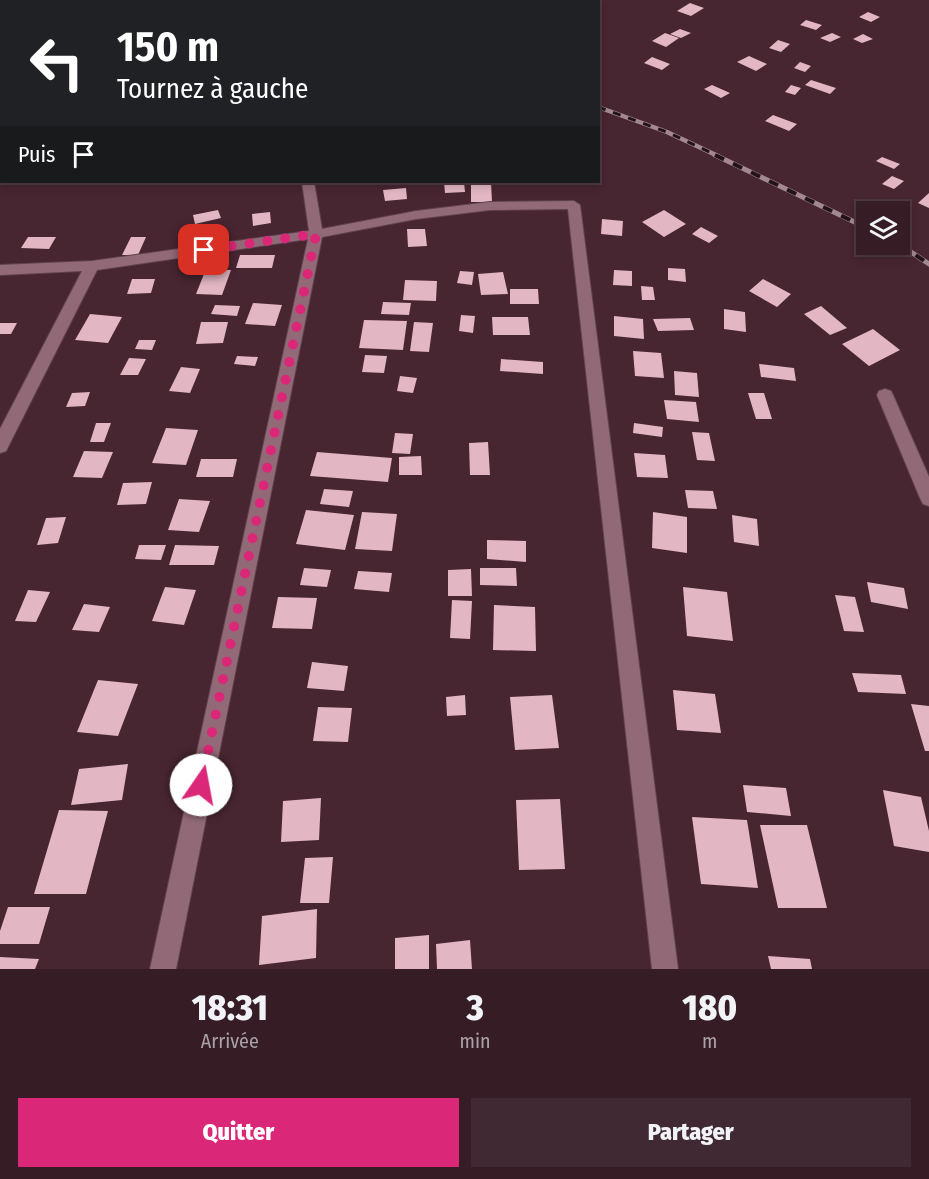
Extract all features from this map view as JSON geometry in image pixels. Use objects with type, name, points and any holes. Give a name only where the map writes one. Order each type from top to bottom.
[{"type":"street","points":[[163,969],[316,234],[308,183]]},
{"type":"street","points":[[0,270],[92,266],[316,234],[416,215],[490,206],[574,205],[665,969]]},
{"type":"street","points":[[0,446],[92,266]]},
{"type":"street","points":[[885,395],[929,498]]},
{"type":"building","points":[[690,3],[704,8],[691,16],[677,11]]},
{"type":"building","points":[[868,12],[880,17],[871,22],[859,17]]},
{"type":"building","points":[[806,20],[822,25],[816,30],[800,25]]},
{"type":"building","points":[[680,29],[691,33],[681,38],[670,34]]},
{"type":"building","points":[[665,33],[679,38],[666,47],[652,41]]},
{"type":"building","points":[[832,33],[841,37],[830,42],[820,38]]},
{"type":"building","points":[[863,34],[873,39],[862,43],[853,39]]},
{"type":"building","points":[[778,40],[790,44],[781,52],[769,48]]},
{"type":"building","points":[[749,56],[767,64],[756,71],[737,62]]},
{"type":"building","points":[[652,57],[670,64],[662,70],[644,63]]},
{"type":"building","points":[[800,62],[811,66],[805,72],[794,68]]},
{"type":"building","points":[[811,80],[836,88],[830,94],[805,85]]},
{"type":"building","points":[[712,85],[730,93],[721,98],[704,89]]},
{"type":"building","points":[[791,85],[801,88],[795,95],[785,92]]},
{"type":"building","points":[[773,115],[797,124],[789,131],[765,121]]},
{"type":"building","points":[[882,157],[900,164],[894,169],[876,161]]},
{"type":"building","points":[[892,176],[904,181],[894,189],[882,184]]},
{"type":"building","points":[[444,183],[464,183],[465,192],[445,193]]},
{"type":"building","points":[[471,183],[491,183],[492,202],[471,202]]},
{"type":"building","points":[[406,188],[407,199],[385,201],[383,190]]},
{"type":"building","points":[[929,193],[929,208],[918,203]]},
{"type":"building","points":[[218,210],[221,218],[195,224],[193,215]]},
{"type":"building","points":[[664,210],[686,224],[664,237],[642,222]]},
{"type":"building","points":[[270,212],[271,223],[253,226],[252,214]]},
{"type":"building","points":[[602,219],[623,221],[622,236],[601,234]]},
{"type":"building","points":[[701,227],[718,236],[709,243],[692,234]]},
{"type":"building","points":[[407,229],[425,229],[427,246],[408,247]]},
{"type":"building","points":[[28,237],[56,237],[49,249],[21,248]]},
{"type":"building","points":[[131,237],[146,237],[138,255],[122,255]]},
{"type":"building","points":[[240,255],[275,255],[272,268],[236,268]]},
{"type":"building","points":[[668,268],[685,269],[686,282],[668,280]]},
{"type":"building","points":[[206,269],[231,270],[222,295],[196,294]]},
{"type":"building","points":[[614,270],[632,271],[632,286],[613,285]]},
{"type":"building","points":[[460,271],[474,272],[472,285],[457,283]]},
{"type":"building","points":[[503,272],[508,294],[481,295],[478,274]]},
{"type":"building","points":[[132,279],[155,279],[151,293],[127,294]]},
{"type":"building","points":[[763,279],[791,294],[777,307],[749,291]]},
{"type":"building","points":[[405,280],[437,281],[436,301],[403,300]]},
{"type":"building","points":[[641,286],[653,287],[655,300],[642,300]]},
{"type":"building","points":[[510,289],[538,289],[539,304],[510,304]]},
{"type":"building","points":[[383,302],[411,303],[409,315],[381,314]]},
{"type":"building","points":[[253,303],[282,305],[275,326],[245,324]]},
{"type":"building","points":[[215,305],[240,306],[237,316],[211,314]]},
{"type":"building","points":[[821,306],[847,328],[830,335],[804,314]]},
{"type":"building","points":[[724,309],[745,312],[746,332],[724,329]]},
{"type":"building","points":[[90,314],[122,317],[108,343],[75,340]]},
{"type":"building","points":[[461,315],[475,316],[473,333],[459,331]]},
{"type":"building","points":[[614,316],[643,319],[644,339],[614,336]]},
{"type":"building","points":[[492,317],[528,317],[530,335],[493,335]]},
{"type":"building","points":[[690,318],[694,330],[658,331],[653,319]]},
{"type":"building","points":[[364,320],[407,321],[403,350],[359,348]]},
{"type":"building","points":[[201,322],[228,322],[223,343],[196,344]]},
{"type":"building","points":[[414,322],[433,323],[429,352],[410,351]]},
{"type":"building","points":[[0,323],[17,323],[11,334],[0,334]]},
{"type":"building","points":[[873,329],[900,350],[869,366],[842,344]]},
{"type":"building","points":[[139,340],[156,340],[152,350],[135,349]]},
{"type":"building","points":[[633,351],[661,353],[664,378],[635,376]]},
{"type":"building","points":[[365,355],[387,356],[384,373],[362,372]]},
{"type":"building","points":[[237,356],[258,357],[255,366],[234,364]]},
{"type":"building","points":[[129,358],[146,359],[138,375],[120,375]]},
{"type":"building","points":[[501,359],[543,362],[543,374],[500,371]]},
{"type":"building","points":[[759,364],[794,368],[796,381],[761,377]]},
{"type":"building","points":[[181,367],[200,369],[190,393],[169,391]]},
{"type":"building","points":[[674,371],[697,373],[699,397],[675,395]]},
{"type":"building","points":[[400,376],[417,378],[413,393],[397,391]]},
{"type":"building","points":[[90,392],[85,406],[66,407],[72,393]]},
{"type":"building","points":[[748,393],[764,393],[772,419],[756,419]]},
{"type":"building","points":[[664,400],[696,402],[699,422],[667,419]]},
{"type":"building","points":[[96,423],[111,423],[104,442],[90,442]]},
{"type":"building","points":[[634,423],[663,427],[662,437],[633,433]]},
{"type":"building","points":[[166,428],[198,430],[186,465],[152,463]]},
{"type":"building","points":[[692,432],[709,433],[715,461],[697,460]]},
{"type":"building","points":[[395,433],[413,434],[410,454],[392,453]]},
{"type":"building","points":[[488,442],[490,475],[470,475],[469,443]]},
{"type":"building","points":[[84,451],[113,452],[102,478],[73,477]]},
{"type":"building","points":[[317,452],[392,458],[388,482],[310,476]]},
{"type":"building","points":[[634,453],[665,455],[668,478],[637,477]]},
{"type":"building","points":[[421,456],[422,475],[399,475],[399,457]]},
{"type":"building","points":[[201,459],[237,459],[233,477],[196,477]]},
{"type":"building","points":[[152,482],[146,504],[117,505],[123,483]]},
{"type":"building","points":[[324,489],[353,491],[349,507],[320,504]]},
{"type":"building","points":[[685,490],[713,491],[717,509],[688,508]]},
{"type":"building","points":[[179,499],[210,501],[199,532],[168,530]]},
{"type":"building","points":[[306,510],[354,515],[345,550],[296,544]]},
{"type":"building","points":[[362,512],[397,514],[392,551],[355,549]]},
{"type":"building","points":[[653,512],[687,517],[687,553],[652,548]]},
{"type":"building","points":[[732,515],[757,519],[759,546],[734,542]]},
{"type":"building","points":[[66,517],[58,543],[37,545],[46,518]]},
{"type":"building","points":[[487,540],[526,541],[526,562],[487,559]]},
{"type":"building","points":[[139,545],[166,545],[161,560],[135,559]]},
{"type":"building","points":[[175,545],[219,546],[214,565],[169,565]]},
{"type":"building","points":[[304,568],[331,570],[327,587],[300,585]]},
{"type":"building","points":[[480,568],[516,568],[517,586],[480,585]]},
{"type":"building","points":[[471,569],[472,596],[448,596],[448,570]]},
{"type":"building","points":[[358,571],[392,573],[389,592],[354,589]]},
{"type":"building","points":[[867,582],[904,588],[908,609],[871,602]]},
{"type":"building","points":[[165,587],[196,590],[184,625],[152,621]]},
{"type":"building","points":[[683,587],[727,592],[733,641],[687,636]]},
{"type":"building","points":[[28,590],[50,592],[36,622],[15,621]]},
{"type":"building","points":[[835,595],[855,597],[864,632],[844,631]]},
{"type":"building","points":[[278,597],[317,598],[312,629],[272,628]]},
{"type":"building","points":[[452,600],[472,601],[470,639],[450,638]]},
{"type":"building","points":[[84,604],[110,607],[99,632],[72,630]]},
{"type":"building","points":[[494,605],[535,607],[536,651],[493,650]]},
{"type":"building","points":[[312,662],[348,666],[344,691],[307,688]]},
{"type":"building","points":[[852,673],[901,675],[906,694],[858,692]]},
{"type":"building","points":[[98,680],[138,684],[118,736],[77,732]]},
{"type":"building","points":[[673,690],[715,694],[721,733],[677,730]]},
{"type":"building","points":[[465,695],[466,715],[447,716],[446,697]]},
{"type":"building","points":[[552,695],[559,748],[515,750],[510,697]]},
{"type":"building","points":[[911,704],[929,706],[929,751],[925,751]]},
{"type":"building","points":[[318,707],[352,708],[348,742],[313,741]]},
{"type":"building","points":[[128,764],[122,800],[71,805],[79,769]]},
{"type":"building","points":[[743,785],[786,788],[791,816],[747,812]]},
{"type":"building","points":[[883,790],[921,797],[929,831],[929,852],[894,846]]},
{"type":"building","points":[[321,798],[319,840],[281,842],[283,801]]},
{"type":"building","points":[[560,799],[565,869],[519,870],[516,800]]},
{"type":"building","points":[[59,810],[108,811],[86,894],[34,894]]},
{"type":"building","points":[[692,817],[747,820],[758,888],[701,884]]},
{"type":"building","points":[[760,825],[807,825],[827,908],[778,908]]},
{"type":"building","points":[[333,857],[329,903],[300,903],[305,858]]},
{"type":"building","points":[[8,907],[50,907],[39,944],[0,944],[0,931]]},
{"type":"building","points":[[317,909],[316,958],[259,965],[262,916]]},
{"type":"building","points":[[429,935],[429,969],[395,969],[395,938]]},
{"type":"building","points":[[470,940],[472,969],[437,969],[436,944]]},
{"type":"building","points":[[768,956],[810,959],[812,969],[771,969]]},
{"type":"building","points":[[0,957],[39,959],[35,969],[0,969]]},
{"type":"railway","points":[[600,108],[667,132],[718,156]]},
{"type":"railway","points":[[715,155],[856,223]]},
{"type":"railway","points":[[910,251],[929,264]]},
{"type":"route","points":[[201,785],[316,234],[204,250]]}]
